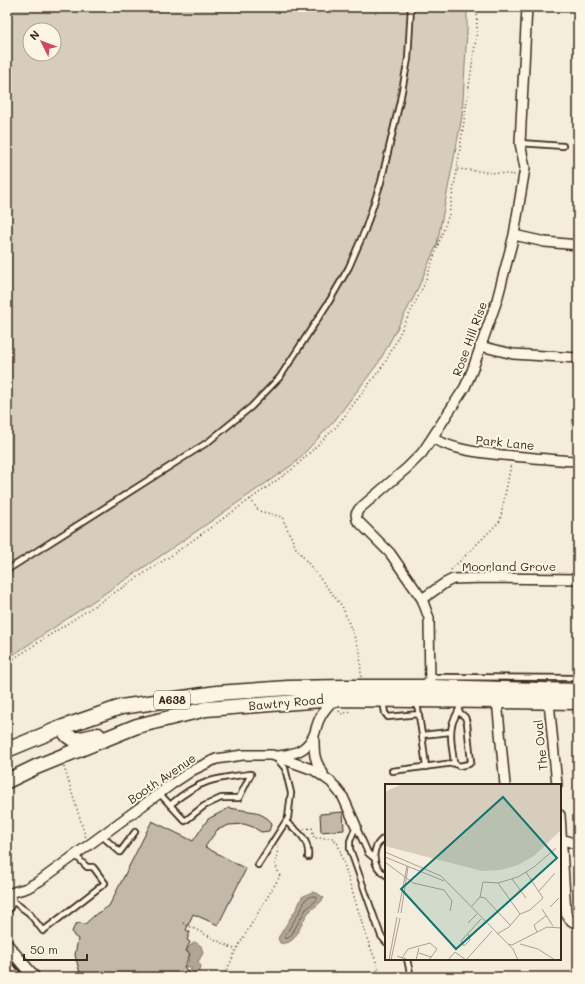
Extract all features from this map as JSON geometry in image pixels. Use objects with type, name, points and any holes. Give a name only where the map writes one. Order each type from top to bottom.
[{"type":"highway","name":"Bawtry Road","points":[[7,750],[63,727],[121,707],[217,693],[288,688],[345,687],[430,682],[578,691]]},
{"type":"highway","name":"Bawtry Road","points":[[7,781],[36,767],[138,726],[206,709],[335,699],[416,699],[460,706],[498,700],[578,702]]},
{"type":"highway","points":[[63,727],[68,737],[73,740],[138,726]]},
{"type":"street","name":"Rose Hill Rise","points":[[430,682],[429,618],[422,600],[390,553],[358,520],[356,514],[359,509],[407,468],[422,453],[432,438],[465,387],[497,300],[514,235],[525,168],[520,143],[527,7]]},
{"type":"street","points":[[514,235],[545,242],[578,245]]},
{"type":"street","points":[[480,346],[514,354],[578,358]]},
{"type":"street","name":"Park Lane","points":[[432,438],[445,445],[476,453],[578,461]]},
{"type":"street","name":"Moorland Grove","points":[[422,600],[453,579],[578,579]]},
{"type":"street","points":[[275,756],[295,754],[307,746],[314,735],[324,710],[345,687]]},
{"type":"street","points":[[498,700],[505,784]]},
{"type":"street","name":"The Oval","points":[[549,702],[557,784]]},
{"type":"street","points":[[314,735],[314,757],[317,764],[331,782]]},
{"type":"street","name":"Booth Avenue","points":[[10,896],[41,880],[193,770],[216,759],[256,754],[275,756],[314,770],[331,782],[343,797],[356,826]]},
{"type":"street","points":[[561,827],[566,914],[574,923],[578,923]]},
{"type":"street","points":[[562,839],[578,845]]},
{"type":"street","points":[[7,909],[10,896]]},
{"type":"street","points":[[7,945],[34,977]]},
{"type":"street","points":[[7,966],[16,977]]},
{"type":"lane","points":[[7,570],[208,442],[251,407],[280,377],[350,267],[365,230],[381,182],[400,101],[408,59],[411,7]]},
{"type":"lane","points":[[520,143],[563,146]]},
{"type":"lane","points":[[430,682],[578,678]]},
{"type":"lane","points":[[383,699],[385,713],[388,717],[419,714]]},
{"type":"lane","points":[[416,699],[426,767]]},
{"type":"lane","points":[[454,763],[450,732],[452,723],[460,706]]},
{"type":"lane","points":[[392,771],[454,763],[459,766],[468,765],[471,762],[468,723],[460,706]]},
{"type":"lane","points":[[422,735],[450,732]]},
{"type":"lane","points":[[258,865],[288,818],[291,793],[285,768],[275,756]]},
{"type":"lane","points":[[160,794],[170,805],[185,821],[204,806],[221,798],[239,798],[251,774],[222,777],[200,784],[184,793],[170,805]]},
{"type":"lane","points":[[286,822],[304,839],[309,848],[308,857]]},
{"type":"lane","points":[[356,826],[350,841],[350,850],[381,936],[385,941]]},
{"type":"lane","name":"Booth Avenue","points":[[356,826],[368,853],[374,858],[379,871],[385,874]]},
{"type":"lane","points":[[102,836],[120,852],[135,832]]},
{"type":"lane","points":[[374,858],[374,851],[377,845],[385,838]]},
{"type":"lane","points":[[10,896],[29,913],[43,931],[105,883],[93,867],[87,867],[75,855]]},
{"type":"lane","points":[[407,960],[411,977]]},
{"type":"path","points":[[7,663],[172,555],[294,468],[337,426],[385,363],[424,285],[449,214],[477,31],[477,7]]},
{"type":"path","points":[[457,169],[523,176]]},
{"type":"path","points":[[445,583],[449,573],[500,521],[512,456]]},
{"type":"path","points":[[250,499],[259,511],[282,517],[296,548],[342,606],[360,651],[361,680]]},
{"type":"path","points":[[60,757],[88,846]]},
{"type":"path","points":[[296,830],[312,828],[314,838],[333,838],[338,844],[366,936],[382,977]]},
{"type":"path","points":[[224,977],[236,950],[280,876],[275,864],[281,837],[279,833]]},
{"type":"path","points":[[183,923],[236,950]]},
{"type":"path","points":[[369,973],[380,970]]},
{"type":"shaded area","points":[[7,7],[467,7],[462,117],[437,244],[415,295],[379,362],[335,420],[295,463],[165,553],[7,659]]},
{"type":"water","points":[[312,892],[317,893],[324,898],[306,915],[295,937],[286,943],[280,943],[278,938],[302,897]]},
{"type":"water","points":[[195,942],[201,946],[203,953],[198,962],[201,966],[200,970],[195,973],[190,970],[191,967],[184,967],[189,961],[185,956],[186,952]]},
{"type":"building","points":[[229,808],[256,812],[267,818],[272,823],[269,831],[261,832],[244,824],[229,825],[217,830],[205,847],[246,869],[218,925],[193,914],[186,930],[190,932],[187,940],[190,942],[186,951],[190,954],[184,967],[188,972],[188,977],[81,977],[75,955],[78,939],[72,932],[74,927],[79,923],[85,924],[96,914],[109,906],[152,821],[193,841],[208,819]]},
{"type":"building","points":[[343,812],[344,830],[321,832],[320,814]]}]
